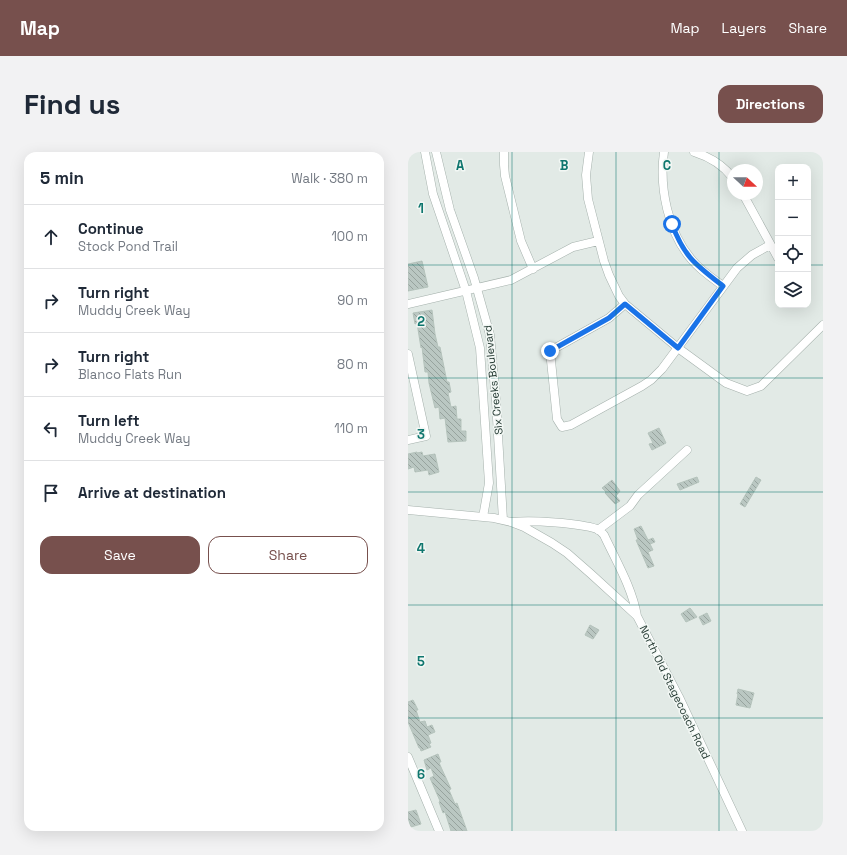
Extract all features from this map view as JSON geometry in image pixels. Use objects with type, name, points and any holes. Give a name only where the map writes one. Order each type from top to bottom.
[{"type":"street","name":"Six Creeks Boulevard","points":[[425,152],[433,194],[466,291],[480,348],[485,403],[489,483],[483,517]]},
{"type":"street","name":"Six Creeks Boulevard","points":[[436,152],[450,210],[477,288],[486,320],[491,346],[507,521]]},
{"type":"street","points":[[504,152],[505,176],[521,241],[533,269]]},
{"type":"street","points":[[589,152],[586,186],[598,242],[609,275],[619,296],[625,304],[678,348],[726,383],[747,391],[761,386],[823,325]]},
{"type":"street","points":[[664,152],[662,172],[664,193],[677,237],[691,259],[723,286]]},
{"type":"street","points":[[694,152],[714,160],[727,172]]},
{"type":"street","points":[[746,200],[775,253]]},
{"type":"street","points":[[408,304],[511,280],[573,247],[598,242]]},
{"type":"street","points":[[625,304],[609,318],[550,351],[557,419],[562,427],[571,425],[650,380],[662,369],[723,286],[744,261],[770,245]]},
{"type":"street","points":[[408,354],[426,436],[408,440]]},
{"type":"street","points":[[598,530],[630,506],[638,495],[687,450]]},
{"type":"street","name":"North Old Stagecoach Road","points":[[408,510],[483,517],[507,521],[524,527],[552,542],[566,553],[637,616],[679,697],[742,831]]},
{"type":"street","points":[[507,521],[569,524],[598,530],[604,535],[624,577],[634,602],[637,616]]},
{"type":"street","points":[[408,757],[437,831]]},
{"type":"building","points":[[422,261],[428,287],[408,291],[408,264]]},
{"type":"building","points":[[432,310],[438,347],[440,347],[447,382],[449,382],[451,392],[448,393],[451,407],[456,406],[457,419],[461,419],[461,431],[466,431],[466,441],[448,442],[445,418],[440,419],[439,407],[435,408],[428,372],[425,372],[422,347],[421,348],[417,323],[415,324],[413,313]]},
{"type":"building","points":[[659,428],[666,443],[652,450],[649,444],[653,443],[648,433]]},
{"type":"building","points":[[422,452],[423,456],[435,454],[439,472],[429,475],[428,470],[415,472],[414,467],[408,469],[408,454]]},
{"type":"building","points":[[697,477],[699,482],[680,490],[677,484]]},
{"type":"building","points":[[756,477],[761,480],[745,507],[740,504]]},
{"type":"building","points":[[612,480],[620,491],[616,496],[620,501],[615,504],[602,488]]},
{"type":"building","points":[[641,526],[648,540],[653,538],[655,542],[650,544],[653,550],[648,552],[654,566],[648,568],[636,540],[638,540],[634,529]]},
{"type":"building","points":[[690,608],[697,617],[686,622],[681,614]]},
{"type":"building","points":[[707,613],[711,621],[703,625],[699,617]]},
{"type":"building","points":[[590,625],[599,630],[593,639],[585,635]]},
{"type":"building","points":[[738,689],[754,693],[750,708],[736,705]]},
{"type":"building","points":[[413,700],[418,710],[416,710],[420,722],[425,721],[427,727],[432,725],[435,732],[428,735],[431,743],[429,744],[431,747],[421,751],[408,722],[408,702]]},
{"type":"building","points":[[438,754],[441,762],[439,762],[440,765],[451,789],[449,790],[455,804],[457,803],[467,831],[451,831],[445,812],[443,813],[439,802],[440,801],[430,778],[434,776],[431,768],[427,770],[424,760]]},
{"type":"building","points":[[416,810],[421,824],[411,827],[408,812]]},
{"type":"route","points":[[550,351],[609,318],[625,304],[678,348],[723,286],[691,259],[677,237],[672,224]]}]
